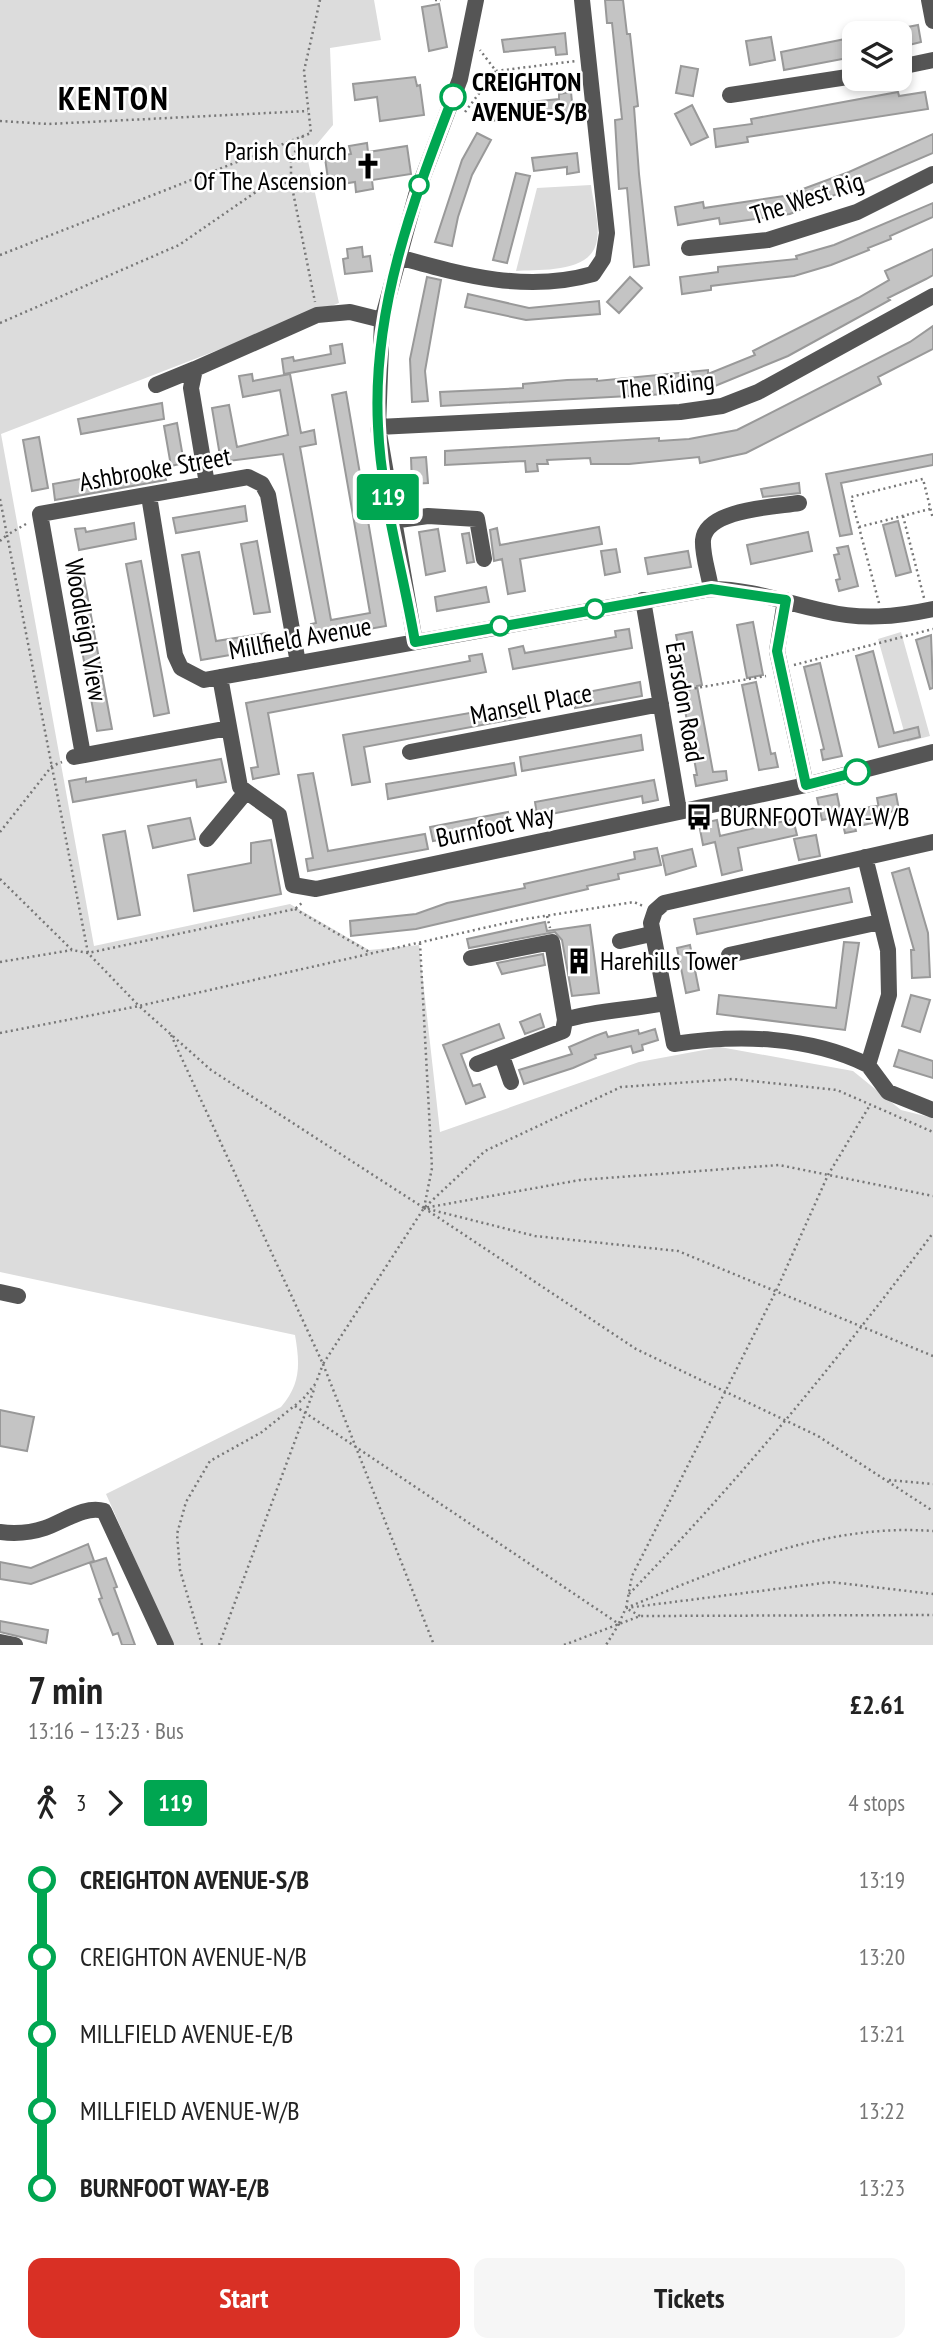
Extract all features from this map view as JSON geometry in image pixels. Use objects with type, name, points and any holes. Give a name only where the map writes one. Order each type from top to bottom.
[{"type":"street","points":[[415,642],[392,521],[378,427],[382,320],[416,195],[460,79],[475,0]]},
{"type":"street","points":[[398,257],[481,279],[518,284],[573,279],[593,274],[603,259],[607,233],[582,0]]},
{"type":"street","points":[[929,0],[933,21]]},
{"type":"street","points":[[912,64],[933,60]]},
{"type":"street","points":[[730,95],[842,78]]},
{"type":"street","name":"The West Rig","points":[[689,248],[768,240],[857,212],[933,174]]},
{"type":"street","name":"The Riding","points":[[378,427],[680,412],[722,406],[758,392],[933,296]]},
{"type":"street","points":[[156,385],[317,315],[350,312],[382,320]]},
{"type":"street","points":[[195,369],[191,388],[208,484]]},
{"type":"street","name":"Ashbrooke Street","points":[[40,514],[248,477],[262,484],[268,495],[298,663]]},
{"type":"street","name":"Millfield Avenue","points":[[149,496],[175,655],[181,668],[191,676],[204,680],[711,589],[786,600],[825,612],[883,617],[930,610]]},
{"type":"street","points":[[711,589],[703,538],[710,526],[721,516],[799,502]]},
{"type":"street","name":"Woodleigh View","points":[[40,514],[77,756],[229,728]]},
{"type":"street","points":[[392,521],[428,516],[477,519],[484,559]]},
{"type":"street","name":"Earsdon Road","points":[[643,600],[679,811]]},
{"type":"street","points":[[786,600],[777,651],[806,785]]},
{"type":"street","points":[[220,677],[240,787],[279,815],[293,885],[316,889]]},
{"type":"street","name":"Mansell Place","points":[[410,752],[660,700]]},
{"type":"street","name":"Burnfoot Way","points":[[316,889],[806,785],[933,752]]},
{"type":"street","points":[[207,839],[246,792]]},
{"type":"street","points":[[933,842],[664,903],[655,911],[651,934],[674,1044],[715,1038],[787,1042],[840,1051],[868,1065],[888,1092],[933,1110]]},
{"type":"street","points":[[865,857],[888,950],[889,995],[868,1065]]},
{"type":"street","points":[[729,955],[880,922]]},
{"type":"street","points":[[620,941],[651,934]]},
{"type":"street","points":[[471,958],[552,942],[565,1020],[563,1031],[477,1064]]},
{"type":"street","points":[[565,1020],[589,1013],[621,1012],[665,1003]]},
{"type":"street","points":[[502,1056],[510,1082]]},
{"type":"street","points":[[0,1292],[18,1296]]},
{"type":"street","points":[[0,1532],[15,1534],[44,1528],[93,1509],[104,1511],[166,1645]]},
{"type":"street","points":[[0,1642],[15,1645]]},
{"type":"path","points":[[0,256],[311,133],[304,71],[320,0]]},
{"type":"path","points":[[435,0],[441,0]]},
{"type":"path","points":[[470,36],[496,71]]},
{"type":"path","points":[[446,115],[460,118],[496,71],[589,60]]},
{"type":"path","points":[[0,121],[48,124],[309,111]]},
{"type":"path","points":[[303,136],[291,160],[291,181],[317,315]]},
{"type":"path","points":[[0,323],[179,245],[266,185],[291,181]]},
{"type":"path","points":[[883,617],[852,497],[923,479],[933,519]]},
{"type":"path","points":[[0,499],[88,953],[139,1006],[211,1070],[636,1349],[818,1436],[933,1511]]},
{"type":"path","points":[[859,527],[930,509]]},
{"type":"path","points":[[0,541],[40,514]]},
{"type":"path","points":[[903,516],[930,610]]},
{"type":"path","points":[[660,700],[780,674],[790,666],[933,629]]},
{"type":"path","points":[[0,831],[52,766]]},
{"type":"path","points":[[0,879],[72,950]]},
{"type":"path","points":[[0,962],[72,950],[88,953],[295,909],[316,889]]},
{"type":"path","points":[[0,1033],[139,1006],[519,920],[634,902],[655,911]]},
{"type":"path","points":[[295,909],[371,953]]},
{"type":"path","points":[[420,943],[432,1168],[424,1208]]},
{"type":"path","points":[[171,1035],[323,1364],[434,1645]]},
{"type":"path","points":[[219,1645],[323,1364],[424,1208],[485,1151],[621,1087],[733,1079],[837,1090],[933,1132]]},
{"type":"path","points":[[608,1645],[626,1608],[632,1576],[776,1291],[828,1175],[870,1105]]},
{"type":"path","points":[[424,1208],[580,1180],[779,1165],[933,1196]]},
{"type":"path","points":[[424,1208],[535,1236],[678,1251],[933,1356]]},
{"type":"path","points":[[629,1595],[706,1516],[863,1327],[933,1233]]},
{"type":"path","points":[[202,1645],[180,1570],[177,1534],[186,1502],[210,1461],[262,1433],[295,1406],[317,1382]]},
{"type":"path","points":[[295,1406],[358,1451],[619,1624]]},
{"type":"path","points":[[886,1480],[933,1484]]},
{"type":"path","points":[[626,1608],[685,1583],[833,1536],[894,1528],[933,1531]]},
{"type":"path","points":[[626,1608],[831,1582],[933,1594]]},
{"type":"path","points":[[626,1608],[640,1616]]},
{"type":"path","points":[[564,1645],[640,1616],[933,1615]]},
{"type":"shaded area","points":[[0,0],[374,0],[381,40],[330,48],[333,125],[307,156],[339,303],[1,434],[94,946],[290,904],[369,950],[419,945],[440,1132],[639,1062],[720,1047],[853,1071],[901,1110],[933,1118],[933,1645],[173,1645],[106,1494],[281,1407],[296,1382],[298,1355],[295,1335],[0,1272]]},
{"type":"shaded area","points":[[591,185],[598,227],[593,251],[586,259],[564,268],[516,271],[537,188]]},
{"type":"shaded area","points":[[901,632],[930,736],[907,742],[878,639]]},
{"type":"building","points":[[605,0],[623,0],[627,34],[630,34],[638,106],[634,107],[639,174],[649,265],[634,267],[627,188],[619,189],[615,120],[622,119],[612,23],[607,23]]},
{"type":"building","points":[[439,4],[447,47],[429,51],[422,7]]},
{"type":"building","points":[[918,25],[921,42],[912,44],[912,26]]},
{"type":"building","points":[[565,33],[567,54],[556,55],[555,47],[504,52],[502,40]]},
{"type":"building","points":[[771,37],[775,60],[750,65],[746,41]]},
{"type":"building","points":[[842,40],[842,59],[784,70],[781,52]]},
{"type":"building","points":[[681,66],[698,69],[693,96],[676,93]]},
{"type":"building","points":[[415,77],[417,86],[420,85],[424,115],[380,121],[377,97],[355,100],[353,84]]},
{"type":"building","points":[[571,92],[573,112],[491,121],[490,106],[559,99],[559,94]]},
{"type":"building","points":[[898,92],[899,96],[925,92],[928,109],[747,137],[748,142],[716,147],[714,129],[752,124],[751,119]]},
{"type":"building","points":[[692,105],[708,137],[691,145],[675,114]]},
{"type":"building","points":[[477,133],[491,140],[472,175],[452,246],[435,242],[462,160]]},
{"type":"building","points":[[933,134],[933,153],[790,214],[720,224],[719,218],[678,225],[675,207],[703,202],[704,208],[784,196],[849,172]]},
{"type":"building","name":"Parish Church Of The Ascension","points":[[367,143],[368,152],[407,146],[411,174],[372,180],[373,189],[356,192],[355,182],[329,186],[325,158],[351,154],[349,146]]},
{"type":"building","points":[[577,153],[579,172],[567,174],[567,167],[534,171],[532,158]]},
{"type":"building","points":[[516,173],[530,176],[507,263],[493,260]]},
{"type":"building","points":[[933,203],[933,217],[890,236],[891,239],[868,248],[869,250],[831,265],[794,276],[711,286],[711,290],[682,294],[680,277],[718,272],[718,267],[797,259],[796,256],[834,245]]},
{"type":"building","points":[[362,247],[363,257],[370,256],[372,271],[345,274],[343,259],[348,258],[347,249]]},
{"type":"building","points":[[933,249],[933,275],[788,356],[715,386],[667,394],[441,406],[440,392],[523,388],[523,384],[567,380],[597,381],[708,370],[708,374],[755,355],[753,351],[858,298],[889,280],[885,271]]},
{"type":"building","points":[[427,277],[441,280],[425,371],[428,401],[412,402],[410,359]]},
{"type":"building","points":[[630,277],[642,288],[619,313],[607,302]]},
{"type":"building","points":[[468,294],[529,308],[599,301],[600,314],[526,320],[465,307]]},
{"type":"building","points":[[933,326],[933,349],[878,377],[881,384],[746,453],[700,463],[699,457],[629,464],[591,464],[590,458],[547,460],[548,464],[537,464],[538,471],[526,472],[525,461],[445,465],[445,451],[659,438],[659,441],[689,439],[737,430],[910,342]]},
{"type":"building","points":[[342,344],[345,363],[284,374],[282,359],[293,357],[294,361],[331,354],[330,346]]},
{"type":"building","points":[[252,374],[253,381],[290,374],[301,433],[314,430],[316,444],[300,447],[331,620],[370,613],[332,395],[346,392],[386,626],[313,639],[311,624],[316,623],[283,454],[221,462],[212,408],[229,405],[237,447],[288,435],[280,390],[243,397],[239,376]]},
{"type":"building","points":[[162,403],[164,419],[81,434],[78,419]]},
{"type":"building","points":[[177,423],[184,463],[171,466],[164,426]]},
{"type":"building","points":[[39,437],[48,488],[32,491],[23,440]]},
{"type":"building","points":[[933,454],[933,465],[841,483],[852,534],[840,536],[826,474]]},
{"type":"building","points":[[426,457],[428,483],[412,484],[411,458]]},
{"type":"building","points":[[163,464],[166,480],[55,500],[53,484]]},
{"type":"building","points":[[799,483],[800,493],[763,497],[761,489]]},
{"type":"building","points":[[245,506],[247,521],[176,533],[173,518]]},
{"type":"building","points":[[898,521],[911,572],[896,576],[883,525]]},
{"type":"building","points":[[134,523],[136,539],[79,550],[75,529],[85,528],[86,532]]},
{"type":"building","points":[[599,527],[602,544],[520,559],[525,591],[508,594],[502,559],[494,561],[490,530],[497,528],[500,545]]},
{"type":"building","points":[[438,529],[445,571],[426,575],[419,532]]},
{"type":"building","points":[[808,532],[812,551],[751,564],[747,545]]},
{"type":"building","points":[[469,533],[474,562],[467,563],[462,534]]},
{"type":"building","points":[[257,541],[270,612],[254,614],[241,544]]},
{"type":"building","points":[[848,546],[858,586],[839,591],[836,580],[840,579],[834,555],[839,554],[837,548]]},
{"type":"building","points":[[616,549],[620,572],[605,575],[601,551]]},
{"type":"building","points":[[688,551],[691,567],[648,574],[645,558]]},
{"type":"building","points":[[199,552],[216,641],[267,633],[270,648],[201,660],[182,555]]},
{"type":"building","points":[[141,561],[169,713],[154,716],[126,564]]},
{"type":"building","points":[[82,567],[112,729],[97,731],[67,570]]},
{"type":"building","points":[[486,587],[489,602],[437,611],[435,597]]},
{"type":"building","points":[[753,622],[763,675],[747,678],[737,625]]},
{"type":"building","points":[[629,629],[632,648],[513,669],[509,649],[523,646],[525,653],[616,637],[615,631]]},
{"type":"building","points":[[692,632],[702,685],[697,686],[713,772],[726,771],[727,780],[696,786],[694,775],[697,775],[682,694],[687,694],[676,635]]},
{"type":"building","points":[[931,635],[933,688],[930,689],[916,640]]},
{"type":"building","points":[[873,651],[894,733],[918,727],[920,737],[879,747],[856,656]]},
{"type":"building","points":[[482,654],[486,672],[268,713],[279,774],[253,779],[251,768],[258,767],[246,703],[470,661],[469,656]]},
{"type":"building","points":[[820,663],[842,756],[823,760],[821,750],[824,749],[804,667]]},
{"type":"building","points":[[640,682],[642,696],[575,708],[572,695]]},
{"type":"building","points":[[756,682],[771,754],[775,753],[778,767],[759,770],[742,685]]},
{"type":"building","points":[[522,704],[525,717],[364,747],[370,782],[352,785],[343,735]]},
{"type":"building","points":[[641,735],[643,750],[522,771],[520,757]]},
{"type":"building","points":[[221,759],[226,782],[197,787],[196,780],[73,802],[69,781],[86,778],[86,782]]},
{"type":"building","points":[[514,763],[516,775],[388,799],[386,784]]},
{"type":"building","points":[[313,773],[328,851],[425,834],[428,849],[308,871],[306,859],[313,858],[298,775]]},
{"type":"building","points":[[654,780],[658,800],[643,803],[642,796],[551,814],[552,819],[538,822],[535,802]]},
{"type":"building","points":[[837,794],[841,814],[878,805],[881,821],[855,827],[856,831],[845,833],[841,816],[822,820],[817,798]]},
{"type":"building","points":[[896,794],[899,810],[880,814],[877,798]]},
{"type":"building","points":[[508,812],[511,830],[501,833],[500,828],[433,841],[430,827]]},
{"type":"building","points":[[190,818],[195,839],[153,848],[148,826]]},
{"type":"building","points":[[793,819],[797,835],[738,848],[742,870],[722,875],[715,842],[703,845],[699,824],[717,820],[720,836]]},
{"type":"building","points":[[125,831],[140,915],[118,919],[103,835]]},
{"type":"building","points":[[816,835],[820,856],[799,860],[794,839]]},
{"type":"building","points":[[271,840],[281,894],[194,911],[188,875],[251,863],[251,843]]},
{"type":"building","points":[[657,848],[661,865],[618,874],[619,879],[587,886],[588,889],[416,929],[351,936],[350,921],[416,914],[447,903],[525,888],[524,884],[635,859],[634,852]]},
{"type":"building","points":[[692,849],[696,866],[666,875],[662,856]]},
{"type":"building","points":[[909,868],[928,933],[930,977],[912,978],[911,950],[914,950],[892,873]]},
{"type":"building","points":[[849,888],[852,902],[697,934],[694,919]]},
{"type":"building","name":"Harehills Tower","points":[[545,922],[547,931],[590,925],[599,993],[572,996],[562,940],[555,932],[469,948],[467,939]]},
{"type":"building","points":[[844,942],[859,943],[845,1030],[717,1014],[719,995],[836,1008]]},
{"type":"building","points":[[690,945],[699,990],[686,993],[677,948]]},
{"type":"building","points":[[543,954],[545,965],[502,974],[497,963]]},
{"type":"building","points":[[911,995],[930,1000],[920,1032],[902,1026]]},
{"type":"building","points":[[540,1014],[544,1027],[525,1034],[520,1022]]},
{"type":"building","points":[[499,1024],[504,1038],[461,1054],[473,1086],[480,1084],[485,1097],[466,1104],[443,1045]]},
{"type":"building","points":[[655,1029],[658,1040],[642,1045],[643,1050],[633,1053],[631,1046],[595,1055],[596,1058],[573,1068],[524,1084],[519,1070],[572,1054],[569,1047],[595,1036],[606,1032],[608,1037],[638,1030],[639,1034]]},
{"type":"building","points":[[899,1050],[933,1061],[933,1078],[894,1066]]},
{"type":"building","points":[[0,1410],[34,1417],[27,1451],[0,1446]]},
{"type":"building","points":[[88,1544],[94,1561],[31,1584],[0,1579],[0,1562],[31,1568]]},
{"type":"building","points":[[106,1558],[135,1645],[122,1645],[118,1633],[113,1635],[99,1599],[102,1598],[90,1563]]},
{"type":"building","points":[[0,1621],[48,1630],[46,1643],[0,1632]]},
{"type":"bus line","name":"119","points":[[453,97],[416,195],[390,284],[382,320],[378,377],[378,427],[384,474],[415,642],[711,589],[761,594],[786,600],[777,651],[806,785],[857,772]]},
{"type":"place","name":"CREIGHTON AVENUE-S/B","points":[[453,97]]},
{"type":"place","name":"Parish Church Of The Ascension","points":[[368,166]]},
{"type":"place","name":"BURNFOOT WAY-W/B","points":[[699,817]]},
{"type":"place","name":"Harehills Tower","points":[[579,961]]},
{"type":"district","name":"KENTON","points":[[114,98]]}]
